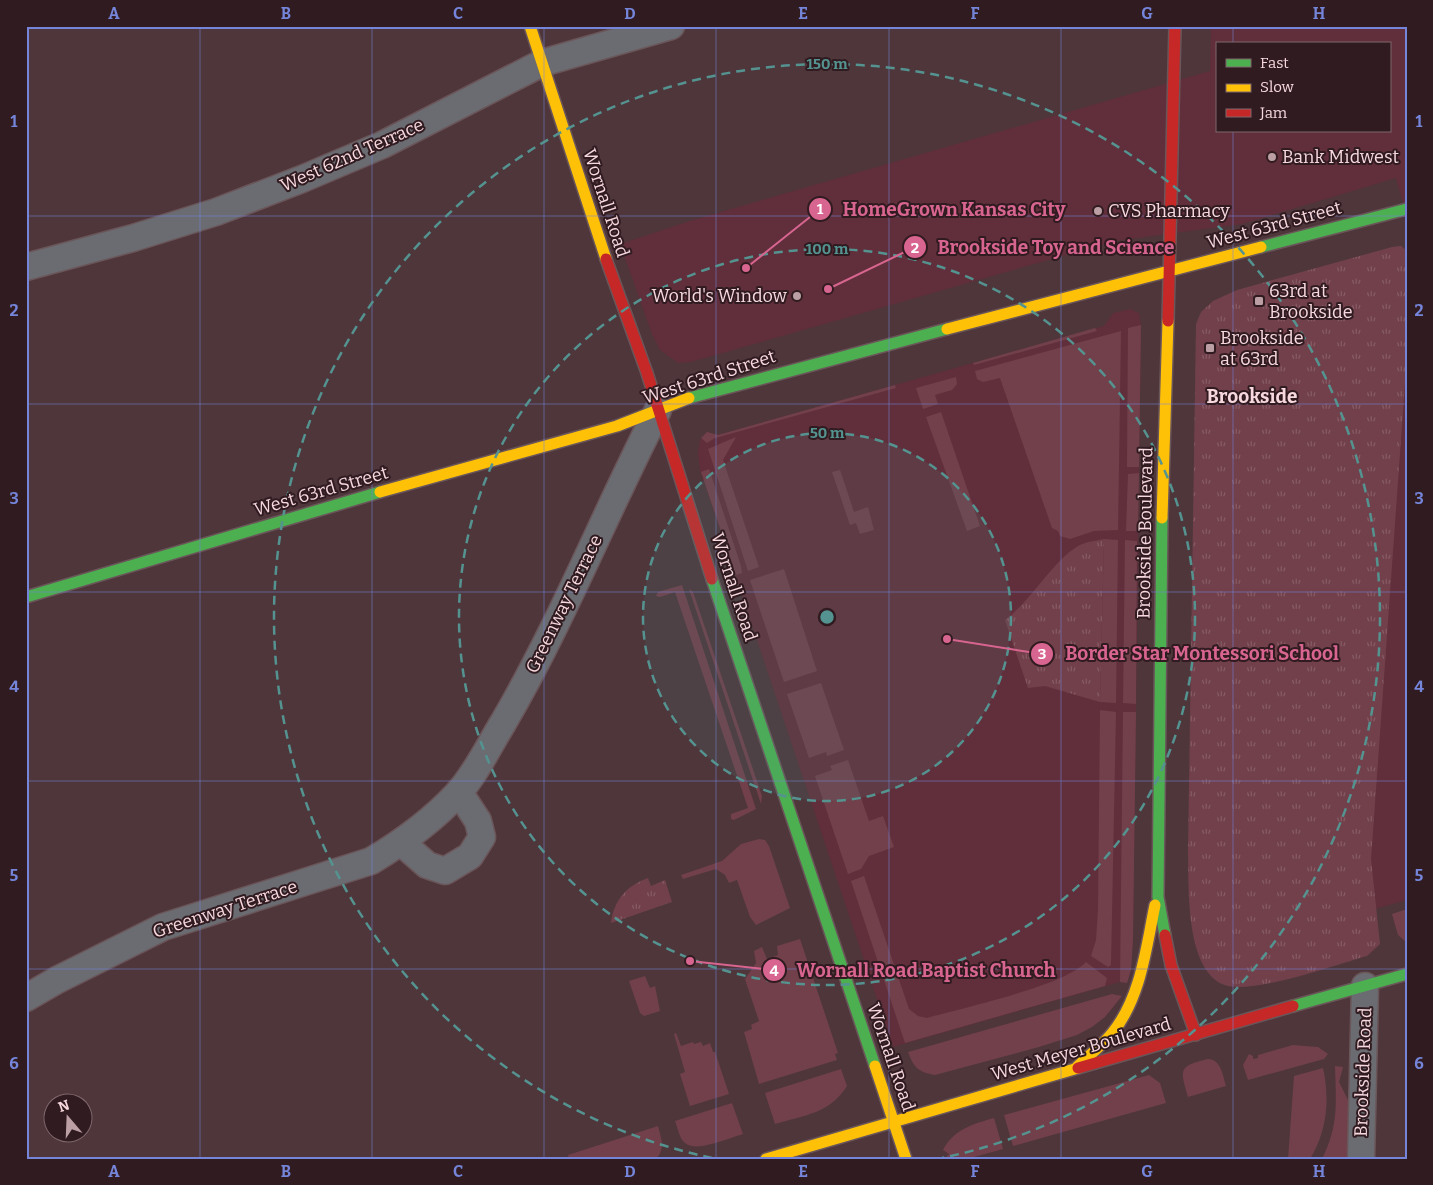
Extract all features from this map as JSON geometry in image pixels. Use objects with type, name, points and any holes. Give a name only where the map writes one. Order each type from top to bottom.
[{"type":"main road","name":"Wornall Road","points":[[530,26],[601,244],[658,410],[707,565],[906,1159]]},
{"type":"main road","name":"Brookside Boulevard","points":[[1175,26],[1162,458],[1158,897],[1171,965],[1196,1034]]},
{"type":"main road","name":"West 63rd Street","points":[[26,597],[295,516],[617,426],[719,389],[1407,209]]},
{"type":"main road","points":[[1076,1068],[1113,1031],[1128,1006],[1138,983],[1158,897]]},
{"type":"main road","name":"West Meyer Boulevard","points":[[766,1159],[894,1120],[1407,974]]},
{"type":"street","name":"West 62nd Terrace","points":[[26,267],[133,238],[216,212],[302,180],[382,145],[542,63],[671,26]]},
{"type":"street","name":"Greenway Terrace","points":[[26,998],[56,980],[163,927],[371,861],[402,843],[459,792],[516,701],[574,586],[626,473],[658,410]]},
{"type":"street","points":[[402,843],[427,865],[445,871],[470,856],[482,837],[478,822],[459,792]]},
{"type":"street","name":"Brookside Road","points":[[1361,1159],[1365,986]]},
{"type":"shaded area","points":[[1211,26],[1407,26],[1407,217],[1396,178],[1242,224],[1115,241],[691,362],[678,363],[660,350],[652,334],[620,244],[693,220],[1210,71]]},
{"type":"shaded area","points":[[1407,307],[1407,900],[1364,912]]},
{"type":"shaded area","points":[[1130,309],[1139,313],[1141,325],[1133,940],[1127,983],[1120,982],[893,1047],[700,470],[698,453],[700,440],[707,432],[718,435],[1104,326],[1113,313]]},
{"type":"green space","points":[[1401,246],[1407,251],[1407,355],[1371,859],[1380,944],[1367,956],[1315,972],[1271,983],[1234,987],[1222,984],[1210,975],[1201,961],[1195,944],[1189,904],[1188,852],[1196,324],[1201,312],[1213,301],[1237,290]]},
{"type":"green space","points":[[1141,325],[1139,467],[1127,467],[1128,328]]},
{"type":"green space","points":[[1095,328],[1097,331],[974,365],[973,363]]},
{"type":"green space","points":[[1121,331],[1118,530],[1094,531],[1070,539],[1060,536],[1058,531],[1052,528],[1000,378],[983,382],[977,379],[975,371]]},
{"type":"green space","points":[[956,377],[957,384],[952,390],[935,395],[938,404],[923,409],[916,388]]},
{"type":"green space","points":[[895,385],[896,388],[715,438],[707,443],[701,438],[707,432],[718,435]]},
{"type":"green space","points":[[941,412],[980,526],[967,531],[926,417]]},
{"type":"green space","points":[[736,437],[723,460],[759,567],[748,571],[708,449]]},
{"type":"green space","points":[[709,469],[741,566],[742,573],[736,575],[701,472]]},
{"type":"green space","points":[[840,470],[854,512],[868,507],[874,530],[860,534],[856,523],[850,525],[832,472]]},
{"type":"green space","points":[[1139,473],[1138,531],[1126,531],[1128,474]]},
{"type":"green space","points":[[1104,539],[1118,540],[1116,703],[1100,702]]},
{"type":"green space","points":[[1104,539],[1100,702],[1045,686],[1028,688],[1005,620],[1015,612],[1068,553],[1078,546]]},
{"type":"green space","points":[[1125,540],[1137,541],[1136,704],[1123,703]]},
{"type":"green space","points":[[784,569],[817,671],[784,682],[750,580]]},
{"type":"green space","points":[[682,585],[756,809],[734,820],[731,819],[731,814],[748,808],[675,592],[660,597],[656,596],[658,592]]},
{"type":"green space","points":[[689,589],[693,592],[762,796],[761,804]]},
{"type":"green space","points":[[821,683],[844,750],[827,756],[826,752],[809,758],[787,694]]},
{"type":"green space","points":[[1100,710],[1116,712],[1111,965],[1108,967],[1091,956],[1096,940],[1098,910]]},
{"type":"green space","points":[[1123,712],[1136,712],[1133,940],[1131,970],[1127,983],[1120,982]]},
{"type":"green space","points":[[848,760],[869,821],[883,816],[894,847],[869,856],[861,869],[848,874],[815,776],[832,770],[830,766]]},
{"type":"green space","points":[[759,839],[765,840],[769,846],[790,908],[756,925],[750,917],[737,880],[729,883],[725,875],[716,869],[683,879],[681,875],[722,861],[741,844]]},
{"type":"green space","points":[[864,876],[909,1009],[918,1016],[927,1018],[1035,988],[1074,971],[1086,962],[1107,978],[1105,986],[905,1043],[851,881]]},
{"type":"green space","points":[[648,878],[651,886],[665,880],[672,902],[611,923],[615,907],[622,895],[633,885]]},
{"type":"green space","points":[[1407,909],[1406,942],[1398,935],[1392,914]]},
{"type":"green space","points":[[800,939],[838,1053],[835,1054],[837,1060],[759,1084],[744,1032],[752,1029],[751,1025],[759,1021],[745,979],[756,963],[754,951],[762,947],[767,959],[778,955],[777,946]]},
{"type":"green space","points":[[645,976],[650,988],[655,986],[660,1011],[644,1016],[640,1013],[629,981]]},
{"type":"green space","points":[[1112,994],[1122,996],[1105,1017],[1092,1027],[1077,1035],[1039,1047],[935,1075],[917,1068],[908,1052]]},
{"type":"green space","points":[[676,1033],[681,1046],[693,1042],[694,1044],[701,1042],[703,1046],[710,1043],[713,1052],[715,1052],[729,1094],[690,1106],[680,1074],[685,1072],[674,1034]]},
{"type":"green space","points":[[1293,1045],[1318,1047],[1328,1054],[1324,1059],[1248,1080],[1243,1065],[1249,1054],[1253,1056],[1253,1059],[1258,1058],[1258,1055]]},
{"type":"green space","points":[[1208,1059],[1219,1065],[1226,1086],[1188,1097],[1183,1075],[1184,1070],[1191,1064]]},
{"type":"green space","points":[[1335,1066],[1343,1067],[1339,1082],[1350,1104],[1352,1159],[1322,1159],[1334,1124],[1336,1103]]},
{"type":"green space","points":[[1323,1068],[1326,1092],[1325,1115],[1316,1148],[1310,1159],[1288,1159],[1294,1076]]},
{"type":"green space","points":[[841,1069],[847,1086],[832,1102],[816,1112],[775,1124],[765,1093]]},
{"type":"green space","points":[[1149,1075],[1160,1083],[1166,1103],[1013,1146],[1004,1115]]},
{"type":"green space","points":[[732,1103],[743,1134],[704,1146],[690,1146],[683,1141],[675,1121]]},
{"type":"green space","points":[[994,1118],[1003,1149],[967,1159],[945,1159],[949,1154],[943,1150],[958,1132]]},
{"type":"green space","points":[[658,1126],[662,1147],[656,1159],[569,1159],[568,1155]]},
{"type":"traffic: fast","points":[[1261,247],[1407,209]]},
{"type":"traffic: fast","points":[[689,398],[947,329]]},
{"type":"traffic: fast","points":[[26,597],[380,492]]},
{"type":"traffic: fast","points":[[1162,518],[1158,897],[1165,935]]},
{"type":"traffic: fast","points":[[712,579],[875,1066]]},
{"type":"traffic: fast","points":[[1293,1006],[1407,974]]},
{"type":"traffic: slow","points":[[530,26],[606,259]]},
{"type":"traffic: slow","points":[[947,329],[1261,247]]},
{"type":"traffic: slow","points":[[1162,518],[1168,321]]},
{"type":"traffic: slow","points":[[380,492],[617,426],[689,398]]},
{"type":"traffic: slow","points":[[1077,1067],[1109,1037],[1130,1003],[1141,972],[1155,905]]},
{"type":"traffic: slow","points":[[875,1066],[906,1159]]},
{"type":"traffic: slow","points":[[766,1159],[1078,1068]]},
{"type":"traffic: jam","points":[[1168,321],[1175,26]]},
{"type":"traffic: jam","points":[[606,259],[647,373],[712,579]]},
{"type":"traffic: jam","points":[[1165,935],[1171,965],[1196,1035]]},
{"type":"traffic: jam","points":[[1078,1068],[1293,1006]]},
{"type":"place","name":"Bank Midwest","points":[[1272,157]]},
{"type":"place","name":"CVS Pharmacy","points":[[1098,211]]},
{"type":"place","name":"HomeGrown Kansas City","points":[[746,268]]},
{"type":"place","name":"Brookside Toy and Science","points":[[828,289]]},
{"type":"place","name":"World's Window","points":[[797,296]]},
{"type":"place","name":"63rd at Brookside","points":[[1259,301]]},
{"type":"place","name":"Brookside at 63rd","points":[[1210,348]]},
{"type":"place","name":"Border Star Montessori School","points":[[947,639]]},
{"type":"place","name":"Wornall Road Baptist Church","points":[[690,961]]},
{"type":"district","name":"Brookside","points":[[1252,396]]}]
